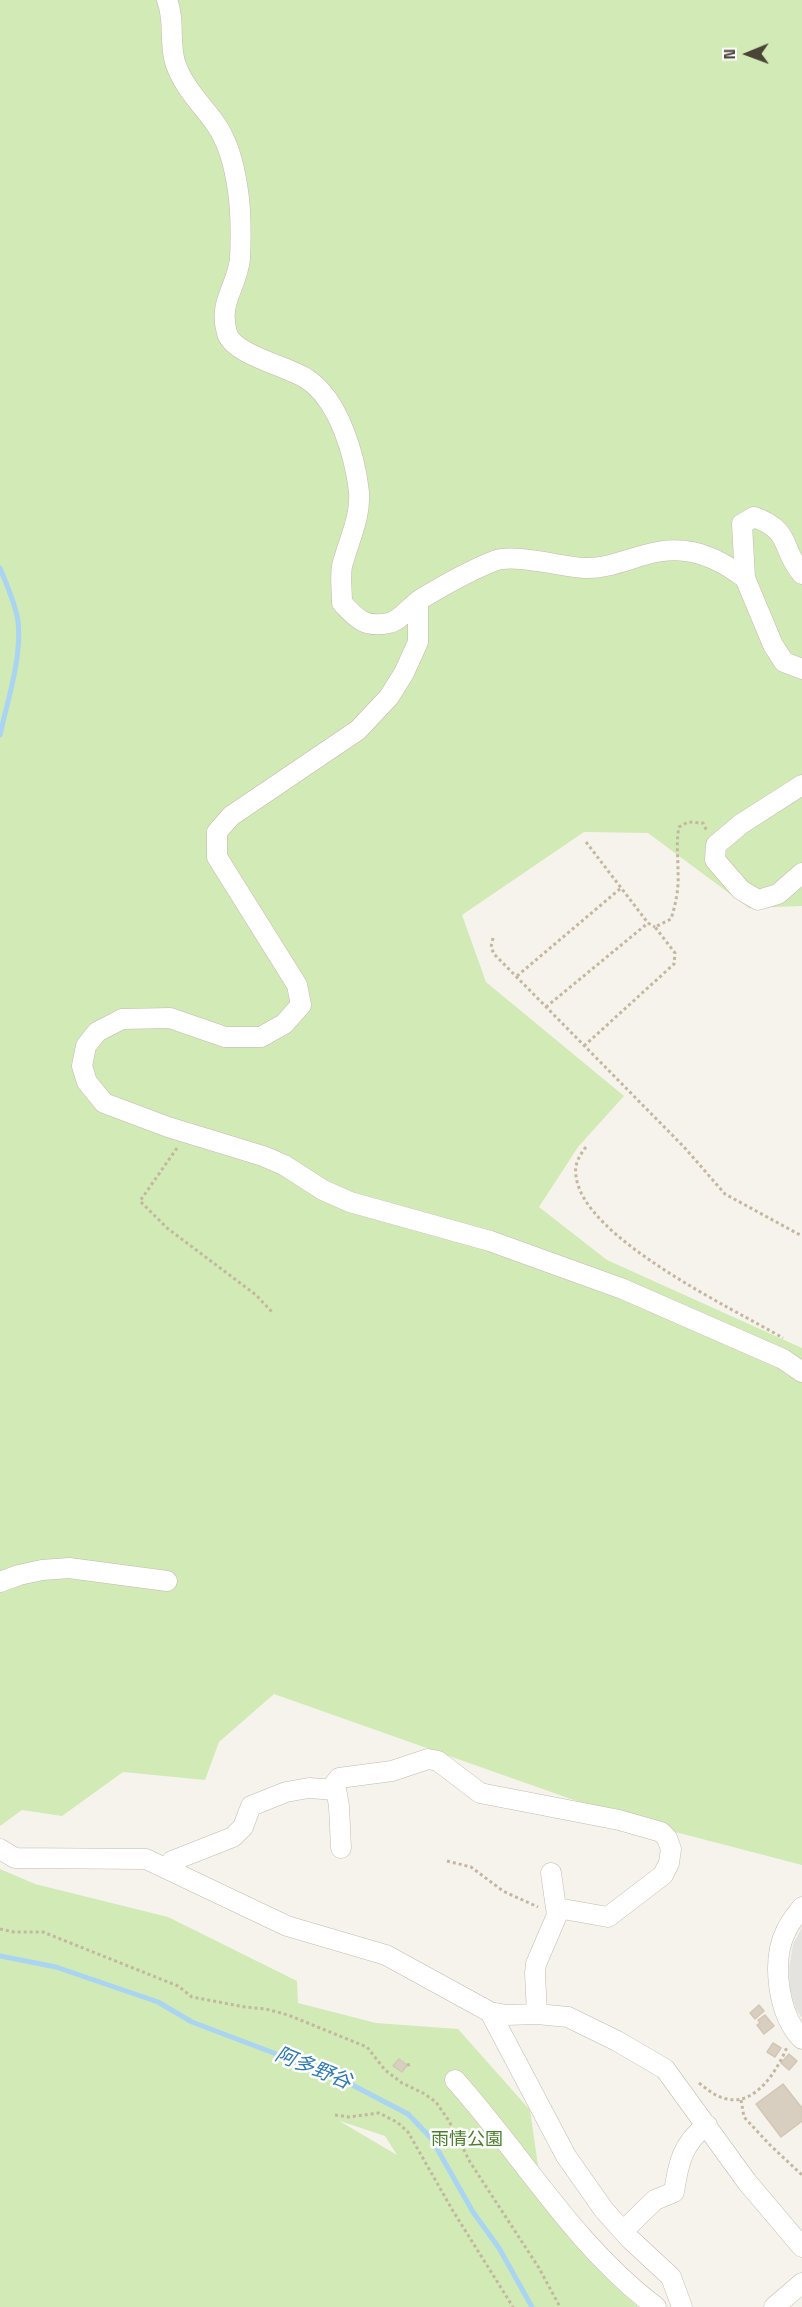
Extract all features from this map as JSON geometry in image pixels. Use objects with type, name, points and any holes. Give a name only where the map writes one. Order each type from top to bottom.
[{"type":"street","points":[[167,0],[171,11],[175,62],[190,90],[217,125],[232,161],[238,192],[240,260],[223,310],[227,335],[235,346],[307,379],[321,391],[338,417],[347,439],[359,493],[353,535],[342,568],[342,603],[359,621],[367,624],[391,623],[418,601],[453,580],[497,559],[533,560],[586,569],[611,565],[650,552],[690,551],[718,560],[745,578]]},
{"type":"street","points":[[802,574],[779,530],[768,522],[754,517],[742,524],[745,578],[773,645],[784,662],[802,669]]},
{"type":"street","points":[[418,601],[417,642],[404,673],[389,697],[358,730],[231,816],[217,832],[218,857],[297,985],[301,1005],[284,1024],[261,1037],[225,1037],[170,1018],[122,1019],[97,1032],[86,1046],[82,1066],[87,1082],[104,1103],[187,1133],[263,1156],[285,1165],[323,1190],[350,1202],[490,1241],[623,1289],[783,1359],[802,1372]]},
{"type":"street","points":[[802,785],[741,824],[716,845],[715,860],[741,890],[758,900],[778,894],[802,873]]},
{"type":"street","points":[[0,1582],[19,1575],[69,1568],[167,1581]]},
{"type":"street","points":[[341,1848],[335,1783],[339,1778],[392,1771],[428,1759],[438,1761],[480,1793],[619,1820],[661,1832],[667,1838],[671,1850],[669,1863],[663,1875],[609,1917],[557,1910]]},
{"type":"street","points":[[166,1868],[172,1861],[233,1837],[243,1827],[251,1806],[286,1792],[309,1788],[336,1790]]},
{"type":"street","points":[[0,1849],[15,1858],[146,1859],[287,1926],[386,1955],[490,2012],[506,2015],[537,2014],[568,2017],[617,2041],[665,2069],[747,2182],[802,2247]]},
{"type":"street","points":[[537,2014],[536,1964],[557,1915],[551,1873]]},
{"type":"street","points":[[796,2032],[783,2008],[779,1960],[785,1932],[802,1907]]},
{"type":"street","points":[[490,2012],[541,2105],[557,2142],[604,2210],[671,2277],[682,2307]]},
{"type":"street","points":[[454,2080],[484,2113],[564,2219],[628,2286],[656,2307]]},
{"type":"street","points":[[623,2231],[655,2200],[674,2192],[678,2163],[701,2130],[707,2126]]},
{"type":"street","points":[[774,2307],[802,2283]]},
{"type":"path","points":[[655,927],[671,920],[677,898],[676,842],[679,827],[688,822],[702,824],[716,845]]},
{"type":"path","points":[[584,1046],[674,964],[675,953],[655,927],[648,923],[586,842]]},
{"type":"path","points":[[516,976],[621,888]]},
{"type":"path","points":[[546,1007],[648,923]]},
{"type":"path","points":[[493,938],[491,946],[494,954],[684,1147],[725,1194],[802,1236]]},
{"type":"path","points":[[187,1133],[140,1201],[167,1228],[256,1295],[272,1312]]},
{"type":"path","points":[[586,1147],[577,1162],[576,1178],[585,1199],[600,1219],[657,1265],[785,1339]]},
{"type":"path","points":[[447,1861],[479,1871],[503,1891],[528,1904],[557,1910]]},
{"type":"path","points":[[0,1929],[14,1932],[43,1932],[178,1986],[192,1997],[277,2012],[367,2047],[386,2070],[402,2084],[423,2093],[436,2102],[449,2121],[470,2162],[539,2268],[560,2307]]},
{"type":"path","points":[[696,2082],[716,2095],[729,2100],[741,2100],[765,2084],[796,2032]]},
{"type":"path","points":[[741,2100],[744,2117],[802,2175]]},
{"type":"path","points":[[334,2115],[349,2117],[379,2113],[397,2122],[408,2132],[453,2211],[513,2307]]},
{"type":"green space","points":[[0,0],[802,0],[802,906],[749,908],[648,833],[584,832],[462,915],[486,982],[624,1096],[578,1147],[539,1207],[607,1260],[802,1348],[802,1865],[633,1821],[274,1694],[219,1742],[205,1780],[123,1772],[62,1816],[22,1810],[0,1826]]},
{"type":"green space","name":"雨情公園","points":[[0,1869],[35,1884],[168,1917],[297,1981],[298,2003],[376,2023],[458,2029],[530,2110],[544,2207],[613,2284],[638,2307],[0,2307]],"holes":[[[340,2121],[385,2136],[397,2155]]]},
{"type":"shaded area","points":[[802,1927],[802,2018],[796,2009],[790,1990],[789,1969],[793,1944]]},
{"type":"building","points":[[759,2005],[764,2011],[755,2019],[750,2013]]},
{"type":"building","points":[[765,2015],[774,2026],[764,2034],[757,2025],[760,2023],[758,2020]]},
{"type":"building","points":[[773,2043],[781,2048],[775,2057],[767,2052]]},
{"type":"building","points":[[789,2054],[797,2061],[789,2070],[781,2063]]},
{"type":"building","points":[[399,2059],[407,2065],[402,2072],[393,2066]]},
{"type":"building","points":[[783,2084],[802,2108],[802,2121],[781,2137],[756,2104]]},
{"type":"waterway","points":[[0,568],[15,607],[19,635],[14,678],[0,735]]},
{"type":"waterway","name":"阿多野谷","points":[[0,1956],[56,1967],[158,2002],[192,2022],[337,2077],[408,2114],[431,2138],[473,2212],[499,2248],[532,2307]]}]
